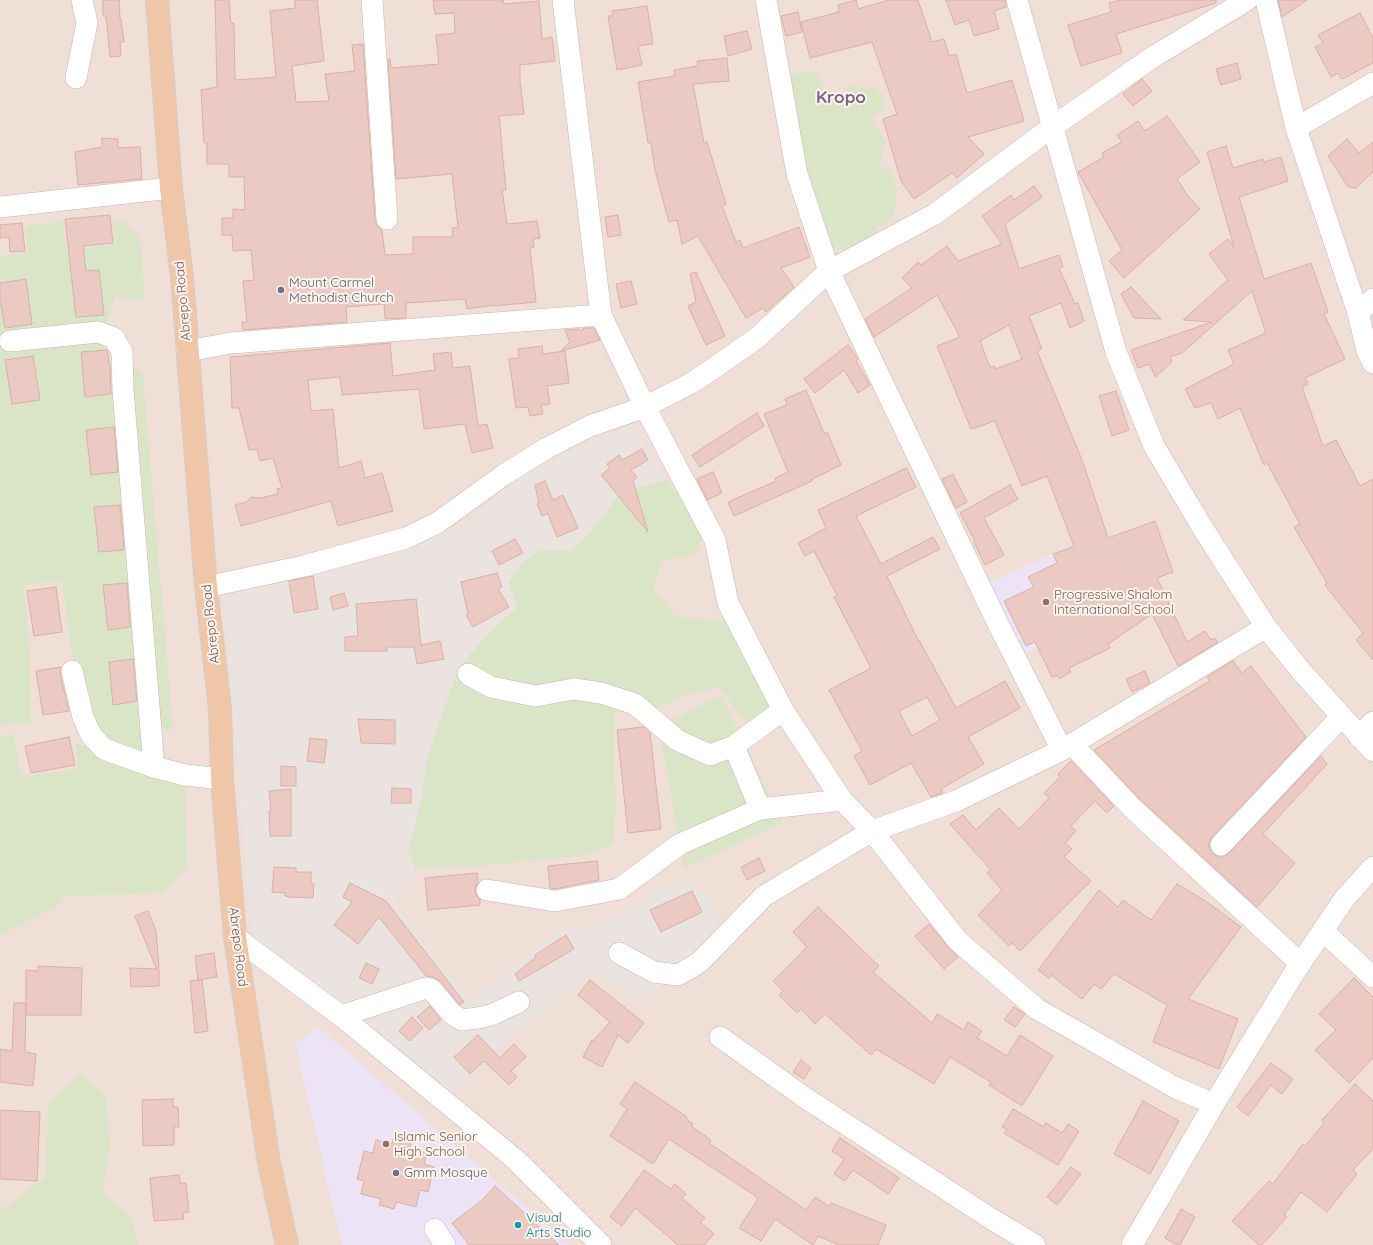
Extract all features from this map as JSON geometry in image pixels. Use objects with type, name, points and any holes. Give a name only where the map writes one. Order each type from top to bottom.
[{"type":"main road","name":"Abrepo Road","points":[[157,0],[171,188],[182,277],[206,586],[220,709],[222,780],[235,937],[270,1163],[287,1245]]},
{"type":"street","points":[[76,78],[87,23],[82,0]]},
{"type":"street","points":[[372,0],[387,219]]},
{"type":"street","points":[[563,0],[601,315],[645,407],[715,540],[728,603],[783,710],[842,800],[872,831],[958,941],[1037,1008],[1174,1087],[1214,1104]]},
{"type":"street","points":[[766,0],[797,174],[829,271],[999,626],[1067,747],[1300,964]]},
{"type":"street","points":[[1017,0],[1116,352],[1154,446],[1202,527],[1266,627],[1301,671],[1366,744],[1373,722]]},
{"type":"street","points":[[206,586],[304,566],[406,538],[437,523],[504,474],[547,448],[590,426],[645,407],[695,381],[757,338],[829,271],[935,214],[1052,127],[1153,57],[1247,0]]},
{"type":"street","points":[[1266,0],[1296,128],[1358,313],[1367,350],[1373,364]]},
{"type":"street","points":[[1296,128],[1373,82]]},
{"type":"street","points":[[0,207],[171,188]]},
{"type":"street","points":[[1358,313],[1373,299]]},
{"type":"street","points":[[187,351],[231,343],[601,315]]},
{"type":"street","points":[[10,341],[98,332],[114,338],[122,352],[123,390],[154,767]]},
{"type":"street","points":[[619,953],[654,972],[678,976],[700,962],[764,896],[872,831],[956,801],[1067,747],[1266,627]]},
{"type":"street","points":[[72,671],[83,717],[91,735],[104,749],[154,767],[185,775],[222,780]]},
{"type":"street","points":[[468,674],[491,687],[535,696],[574,689],[601,692],[635,704],[677,740],[710,755],[734,746],[783,710]]},
{"type":"street","points":[[1221,846],[1341,717]]},
{"type":"street","points":[[734,746],[760,809]]},
{"type":"street","points":[[487,890],[555,901],[619,889],[680,844],[760,809],[842,800]]},
{"type":"street","points":[[1132,1245],[1214,1104],[1300,964],[1345,898],[1373,867]]},
{"type":"street","points":[[1323,931],[1373,977]]},
{"type":"street","points":[[235,937],[341,1016],[516,1160],[601,1245]]},
{"type":"street","points":[[341,1016],[426,988],[431,989],[452,1014],[462,1020],[491,1015],[519,1002]]},
{"type":"street","points":[[720,1037],[804,1097],[983,1214],[1035,1245]]},
{"type":"shaded area","points":[[0,0],[1373,0],[1373,1245],[0,1245]]},
{"type":"shaded area","points":[[632,424],[667,480],[620,493],[598,523],[573,550],[538,551],[508,585],[518,607],[492,630],[459,667],[445,710],[408,851],[415,868],[394,904],[469,1000],[560,930],[600,925],[678,880],[707,893],[726,932],[678,973],[639,1002],[594,970],[536,1017],[450,1095],[252,942],[224,598],[264,579],[379,560],[467,522],[508,484],[571,449]]},
{"type":"shaded area","name":"Progressive Shalom International School","points":[[1070,545],[1103,620],[1024,654],[988,584]]},
{"type":"shaded area","name":"Islamic Senior High School","points":[[318,1027],[570,1245],[342,1245],[295,1043]]},
{"type":"green space","points":[[803,71],[816,74],[824,87],[822,98],[843,105],[848,87],[857,86],[865,89],[873,85],[882,95],[885,103],[879,111],[871,117],[885,141],[880,166],[891,174],[897,190],[895,214],[884,225],[877,227],[877,235],[861,245],[856,243],[847,249],[832,249],[799,150],[789,76]]},
{"type":"green space","points":[[124,221],[140,240],[145,299],[115,297],[107,320],[146,753],[139,753],[98,736],[71,649],[62,581],[24,585],[29,644],[31,723],[0,725],[0,256],[27,253],[25,226],[63,222],[66,250],[114,244],[113,222]]},
{"type":"green space","points":[[137,368],[143,375],[173,729],[166,731],[155,716],[131,371]]},
{"type":"green space","points":[[667,480],[704,533],[694,555],[662,561],[653,589],[676,617],[728,622],[773,708],[756,727],[739,714],[719,687],[687,695],[650,711],[615,713],[613,740],[616,806],[613,844],[587,855],[468,867],[415,868],[408,851],[420,806],[428,755],[459,667],[492,630],[518,607],[508,585],[519,566],[538,551],[573,550],[598,523],[620,493]]},
{"type":"green space","points":[[721,695],[783,823],[684,868],[659,727]]},
{"type":"green space","points":[[14,734],[21,776],[78,769],[76,743],[185,786],[187,866],[164,893],[62,896],[59,905],[0,935],[0,737]]},
{"type":"green space","points":[[81,1074],[106,1097],[110,1144],[103,1192],[133,1220],[138,1245],[0,1245],[0,1208],[4,1208],[46,1177],[48,1104]]},
{"type":"building","points":[[103,0],[119,0],[120,19],[124,42],[120,42],[121,56],[110,57],[106,16],[103,16]]},
{"type":"building","points":[[215,0],[229,0],[231,23],[234,23],[235,80],[276,77],[270,11],[295,8],[295,0],[317,0],[324,61],[292,66],[296,102],[329,101],[325,74],[355,71],[352,45],[363,44],[375,220],[377,226],[382,230],[385,255],[413,254],[413,237],[453,237],[452,228],[458,227],[452,174],[396,179],[388,59],[390,59],[391,68],[439,64],[436,35],[455,33],[454,13],[435,14],[433,0],[503,0],[504,4],[539,1],[542,39],[552,37],[555,61],[520,65],[520,81],[524,114],[499,116],[506,190],[502,190],[507,224],[537,221],[540,238],[533,239],[534,247],[530,248],[536,302],[494,305],[467,309],[465,299],[406,303],[406,318],[385,319],[384,304],[346,307],[347,322],[243,330],[242,322],[247,322],[243,281],[254,280],[251,250],[233,251],[232,235],[222,235],[222,218],[233,218],[233,209],[245,210],[244,177],[229,177],[229,164],[207,164],[207,143],[204,143],[201,90],[217,87]]},
{"type":"building","points":[[856,0],[858,9],[889,0],[918,0],[932,42],[944,39],[949,56],[956,54],[967,93],[1012,80],[1024,121],[968,137],[984,154],[957,178],[952,173],[914,199],[901,181],[883,119],[897,114],[872,42],[810,58],[801,22],[839,12],[838,5]]},
{"type":"building","points":[[946,0],[1005,0],[1006,7],[994,11],[999,29],[974,36],[969,20],[955,25]]},
{"type":"building","points":[[1120,0],[1216,0],[1216,3],[1116,34],[1122,53],[1081,66],[1068,25],[1111,12],[1109,3]]},
{"type":"building","points":[[1278,0],[1307,0],[1282,17]]},
{"type":"building","points":[[647,6],[653,44],[638,46],[642,65],[617,70],[608,16],[613,16],[612,11]]},
{"type":"building","points":[[798,12],[802,32],[786,36],[781,16]]},
{"type":"building","points":[[1360,13],[1373,38],[1373,63],[1342,79],[1338,73],[1331,77],[1315,47],[1323,43],[1318,35]]},
{"type":"building","points":[[747,31],[752,49],[728,56],[724,36]]},
{"type":"building","points":[[727,58],[729,81],[693,84],[704,143],[707,142],[726,204],[722,206],[736,242],[740,240],[743,248],[799,227],[810,257],[781,268],[794,287],[766,312],[763,308],[746,318],[698,236],[682,244],[677,220],[669,222],[655,170],[651,143],[648,143],[638,82],[675,76],[674,70],[698,66],[697,61]]},
{"type":"building","points":[[1237,63],[1241,79],[1221,85],[1216,69]]},
{"type":"building","points":[[1142,79],[1152,91],[1133,106],[1123,94]]},
{"type":"building","points":[[1167,116],[1200,162],[1177,179],[1188,196],[1200,209],[1124,278],[1109,261],[1122,250],[1078,172],[1104,157],[1102,153],[1122,142],[1117,135],[1138,121],[1145,131]]},
{"type":"building","points":[[102,138],[118,139],[118,148],[140,147],[142,179],[78,185],[75,152],[102,147]]},
{"type":"building","points":[[1347,139],[1359,153],[1373,142],[1373,172],[1356,188],[1348,187],[1328,156]]},
{"type":"building","points":[[1226,146],[1233,168],[1263,159],[1264,162],[1281,157],[1288,181],[1239,197],[1264,279],[1311,263],[1328,312],[1324,314],[1345,359],[1305,378],[1308,384],[1302,387],[1323,446],[1336,440],[1360,486],[1373,479],[1373,660],[1356,640],[1363,633],[1325,585],[1327,583],[1294,527],[1300,524],[1267,463],[1264,465],[1240,408],[1218,419],[1211,403],[1195,408],[1185,389],[1234,364],[1228,350],[1266,333],[1252,291],[1182,353],[1170,357],[1172,362],[1155,377],[1150,364],[1138,368],[1131,350],[1212,322],[1183,320],[1228,280],[1209,254],[1228,239],[1234,247],[1207,152]]},
{"type":"building","points":[[1034,186],[1042,197],[1005,224],[1019,269],[1059,255],[1063,267],[1059,268],[1075,304],[1078,303],[1084,321],[1070,328],[1061,303],[1029,316],[1042,349],[1037,351],[1082,460],[1108,538],[1155,521],[1173,572],[1157,578],[1187,642],[1205,631],[1211,640],[1215,638],[1218,642],[1178,666],[1152,614],[1108,644],[1110,648],[1069,668],[1071,672],[1059,679],[1057,675],[1052,677],[1035,642],[1026,646],[1004,601],[1034,587],[1028,577],[1057,563],[1053,554],[1074,546],[1047,476],[1022,486],[995,421],[971,429],[937,346],[960,337],[937,295],[874,337],[865,319],[912,288],[902,278],[918,262],[921,265],[947,246],[958,261],[1002,244],[982,216],[1011,195],[1014,200]],"holes":[[[1009,325],[1022,359],[996,369],[994,366],[990,367],[980,341]]]},
{"type":"building","points":[[110,215],[113,243],[83,246],[86,271],[99,270],[104,315],[76,317],[65,219]]},
{"type":"building","points":[[618,215],[621,235],[608,237],[605,217]]},
{"type":"building","points":[[22,223],[25,251],[10,252],[9,237],[0,238],[0,225]]},
{"type":"building","points":[[696,272],[725,336],[706,345],[688,306],[696,302],[690,274]]},
{"type":"building","points":[[26,279],[32,324],[5,328],[0,300],[0,283]]},
{"type":"building","points":[[631,281],[637,304],[621,308],[616,284]]},
{"type":"building","points":[[1131,287],[1161,319],[1134,318],[1121,294]]},
{"type":"building","points":[[584,328],[594,328],[600,340],[561,351],[570,342],[565,330],[579,329],[582,331]]},
{"type":"building","points":[[390,343],[393,376],[435,370],[433,354],[451,352],[453,368],[470,366],[478,426],[487,424],[493,448],[472,453],[465,424],[424,429],[419,389],[342,395],[340,377],[308,380],[311,411],[333,409],[339,468],[361,461],[365,478],[382,473],[393,511],[338,526],[331,501],[241,526],[235,505],[246,502],[252,497],[260,498],[278,494],[277,489],[282,488],[273,458],[260,461],[257,449],[249,450],[239,408],[232,408],[230,357]]},
{"type":"building","points":[[848,345],[858,359],[856,361],[870,385],[858,393],[844,370],[815,393],[804,379]]},
{"type":"building","points":[[542,346],[543,354],[565,351],[569,383],[547,386],[550,404],[541,405],[543,414],[530,416],[528,407],[516,408],[509,359],[519,358],[518,349]]},
{"type":"building","points":[[107,350],[110,368],[111,394],[85,397],[81,352]]},
{"type":"building","points":[[33,356],[40,400],[12,404],[5,360]]},
{"type":"building","points":[[806,390],[824,433],[827,432],[841,465],[811,480],[812,481],[734,516],[728,502],[776,481],[775,478],[788,472],[764,414],[787,405],[785,399]]},
{"type":"building","points":[[1116,391],[1129,430],[1112,436],[1099,396]]},
{"type":"building","points":[[757,413],[764,426],[700,467],[692,455]]},
{"type":"building","points":[[114,427],[118,472],[91,475],[86,430]]},
{"type":"building","points":[[642,449],[648,460],[631,470],[637,477],[633,481],[648,532],[601,475],[610,468],[607,464],[619,455],[622,460]]},
{"type":"building","points":[[906,468],[916,487],[856,516],[881,564],[933,537],[940,549],[887,576],[918,640],[956,708],[1005,681],[1020,708],[968,737],[984,764],[941,789],[943,793],[931,797],[911,763],[870,785],[854,756],[862,751],[829,690],[871,668],[834,597],[837,595],[814,551],[805,556],[798,543],[826,528],[818,510]],"holes":[[[927,697],[940,720],[912,736],[899,711]]]},
{"type":"building","points":[[713,472],[722,493],[707,500],[697,479]]},
{"type":"building","points":[[953,474],[967,502],[956,508],[942,479]]},
{"type":"building","points":[[545,481],[553,500],[563,495],[578,528],[557,537],[548,514],[542,516],[537,504],[539,503],[535,485]]},
{"type":"building","points":[[1010,485],[1018,499],[984,518],[1004,555],[985,565],[974,542],[975,541],[960,513]]},
{"type":"building","points":[[120,505],[124,550],[99,552],[94,507]]},
{"type":"building","points":[[515,539],[523,553],[499,565],[492,551]]},
{"type":"building","points":[[497,573],[502,587],[498,589],[509,607],[473,627],[466,615],[468,614],[461,582]]},
{"type":"building","points":[[313,576],[318,609],[294,613],[289,581]]},
{"type":"building","points":[[127,583],[130,627],[108,630],[103,585]]},
{"type":"building","points":[[56,587],[62,632],[34,636],[27,591]]},
{"type":"building","points":[[344,593],[348,606],[333,610],[330,597]]},
{"type":"building","points":[[416,599],[421,645],[440,641],[444,659],[417,664],[414,647],[387,647],[387,651],[345,651],[345,637],[358,636],[356,604]]},
{"type":"building","points":[[133,659],[137,701],[113,705],[109,662]]},
{"type":"building","points":[[1233,661],[1242,673],[1251,666],[1306,737],[1212,837],[1209,843],[1209,848],[1213,853],[1219,857],[1224,857],[1229,853],[1321,756],[1327,764],[1263,834],[1295,863],[1257,907],[1140,799],[1094,750],[1210,681],[1207,677]]},
{"type":"building","points":[[61,667],[60,674],[69,711],[43,715],[36,671]]},
{"type":"building","points":[[1145,671],[1150,683],[1132,692],[1126,679]]},
{"type":"building","points":[[358,719],[395,720],[395,744],[361,743]]},
{"type":"building","points":[[644,727],[650,733],[661,829],[628,833],[617,730]]},
{"type":"building","points":[[69,737],[75,765],[31,773],[25,746]]},
{"type":"building","points":[[310,738],[327,740],[324,763],[307,761]]},
{"type":"building","points":[[1071,761],[1114,806],[1107,813],[1095,801],[1071,826],[1076,831],[1065,843],[1072,849],[1064,857],[1091,881],[1020,951],[1012,943],[1009,946],[978,915],[1002,890],[987,873],[991,870],[950,824],[963,815],[976,830],[999,808],[1019,829],[1049,798],[1044,793],[1060,777],[1058,774]]},
{"type":"building","points":[[281,766],[296,767],[296,786],[281,786]]},
{"type":"building","points":[[392,788],[411,789],[411,803],[391,803]]},
{"type":"building","points":[[291,789],[291,836],[270,836],[269,811],[271,811],[269,791]]},
{"type":"building","points":[[759,858],[765,871],[747,880],[741,867]]},
{"type":"building","points":[[597,861],[599,880],[555,889],[550,888],[548,866]]},
{"type":"building","points":[[274,867],[296,868],[296,872],[311,872],[311,884],[314,884],[313,898],[289,897],[285,896],[285,893],[272,892]]},
{"type":"building","points":[[477,873],[478,882],[475,888],[476,894],[480,899],[480,905],[428,910],[425,878]]},
{"type":"building","points":[[350,883],[386,901],[464,1002],[460,1005],[440,981],[433,977],[426,976],[379,917],[358,944],[334,925],[352,902],[343,897]]},
{"type":"building","points":[[1177,884],[1207,902],[1241,927],[1188,999],[1238,1019],[1219,1069],[1153,1042],[1167,1005],[1114,974],[1101,989],[1094,984],[1082,999],[1051,975],[1049,978],[1038,970],[1099,890],[1118,907],[1123,900],[1151,920]]},
{"type":"building","points":[[692,891],[702,912],[661,932],[650,910]]},
{"type":"building","points":[[818,907],[879,966],[873,972],[932,1023],[937,1014],[964,1030],[968,1022],[982,1031],[977,1038],[1007,1056],[1020,1035],[1053,1056],[1022,1106],[989,1085],[991,1082],[950,1057],[934,1084],[876,1049],[871,1055],[825,1014],[815,1024],[801,1009],[797,1013],[779,995],[783,991],[773,981],[807,947],[793,932]]},
{"type":"building","points":[[148,911],[156,931],[159,968],[156,968],[135,916]]},
{"type":"building","points":[[929,924],[958,957],[944,969],[915,936]]},
{"type":"building","points":[[566,935],[574,949],[519,981],[515,974],[536,957],[535,955]]},
{"type":"building","points":[[214,953],[217,977],[198,980],[195,956]]},
{"type":"building","points":[[366,963],[379,969],[372,984],[359,978]]},
{"type":"building","points":[[38,966],[82,968],[81,1015],[26,1015],[26,970],[38,971]]},
{"type":"building","points":[[130,968],[159,969],[159,986],[131,987]]},
{"type":"building","points":[[1354,978],[1373,997],[1373,1058],[1349,1083],[1315,1050],[1336,1030],[1319,1014]]},
{"type":"building","points":[[202,980],[208,1031],[195,1033],[190,981]]},
{"type":"building","points":[[590,980],[644,1023],[628,1043],[618,1035],[602,1067],[583,1057],[592,1040],[593,1041],[610,1022],[578,995]]},
{"type":"building","points":[[14,1003],[26,1003],[25,1052],[36,1054],[33,1086],[0,1082],[0,1049],[12,1051]]},
{"type":"building","points":[[430,1006],[441,1020],[429,1030],[417,1017]]},
{"type":"building","points":[[1014,1007],[1025,1014],[1015,1027],[1004,1020]]},
{"type":"building","points":[[412,1017],[423,1028],[410,1041],[399,1031]]},
{"type":"building","points":[[478,1035],[500,1058],[514,1044],[526,1057],[511,1071],[517,1077],[509,1085],[484,1061],[470,1074],[454,1057]]},
{"type":"building","points":[[801,1060],[811,1068],[804,1079],[793,1072]]},
{"type":"building","points":[[1271,1063],[1293,1079],[1282,1094],[1271,1085],[1248,1116],[1237,1107]]},
{"type":"building","points":[[635,1082],[687,1117],[686,1119],[693,1124],[691,1126],[711,1140],[709,1143],[806,1210],[815,1197],[830,1207],[831,1203],[886,1225],[878,1245],[839,1245],[818,1236],[813,1245],[775,1219],[761,1241],[739,1228],[758,1199],[754,1195],[669,1139],[653,1164],[610,1136],[627,1109],[620,1104]]},
{"type":"building","points":[[1355,1084],[1373,1101],[1373,1149],[1353,1170],[1357,1174],[1327,1212],[1301,1192],[1284,1215],[1287,1217],[1262,1245],[1259,1245],[1232,1221],[1269,1181],[1273,1184],[1303,1144],[1305,1146],[1324,1123],[1322,1120]]},
{"type":"building","points":[[173,1099],[173,1107],[178,1107],[179,1127],[174,1127],[174,1145],[143,1146],[142,1100]]},
{"type":"building","points":[[1143,1101],[1179,1121],[1150,1174],[1114,1154]]},
{"type":"building","points":[[1013,1109],[1044,1127],[1046,1123],[1062,1133],[1068,1124],[1079,1131],[1058,1165],[1004,1133],[1007,1129],[1002,1127]]},
{"type":"building","points":[[0,1110],[40,1112],[37,1181],[0,1179]]},
{"type":"building","name":"Gmm Mosque","points":[[394,1136],[412,1140],[409,1149],[427,1153],[424,1164],[434,1167],[428,1192],[420,1190],[416,1207],[396,1202],[394,1209],[379,1205],[381,1199],[361,1194],[364,1181],[357,1179],[364,1151],[373,1153],[376,1140],[392,1144]]},
{"type":"building","points":[[840,1138],[899,1178],[888,1194],[853,1170],[845,1181],[834,1174],[844,1159],[832,1151]]},
{"type":"building","points":[[1071,1167],[1081,1174],[1057,1205],[1047,1197]]},
{"type":"building","points":[[644,1170],[671,1189],[675,1184],[686,1194],[682,1198],[705,1218],[700,1222],[714,1234],[704,1245],[678,1245],[635,1208],[622,1226],[610,1217]]},
{"type":"building","points":[[179,1175],[180,1183],[186,1183],[189,1212],[183,1213],[184,1219],[154,1221],[150,1178]]},
{"type":"building","points":[[495,1186],[559,1245],[469,1245],[452,1223],[481,1201]]},
{"type":"building","points":[[1181,1209],[1195,1217],[1180,1245],[1177,1245],[1165,1238]]},
{"type":"place","name":"Mount Carmel Methodist Church","points":[[281,290]]},
{"type":"place","name":"Progressive Shalom International School","points":[[1046,602]]},
{"type":"place","name":"Islamic Senior High School","points":[[386,1144]]},
{"type":"place","name":"Gmm Mosque","points":[[396,1173]]},
{"type":"place","name":"Visual Arts Studio","points":[[518,1225]]},
{"type":"district","name":"Kropo","points":[[841,98]]}]
